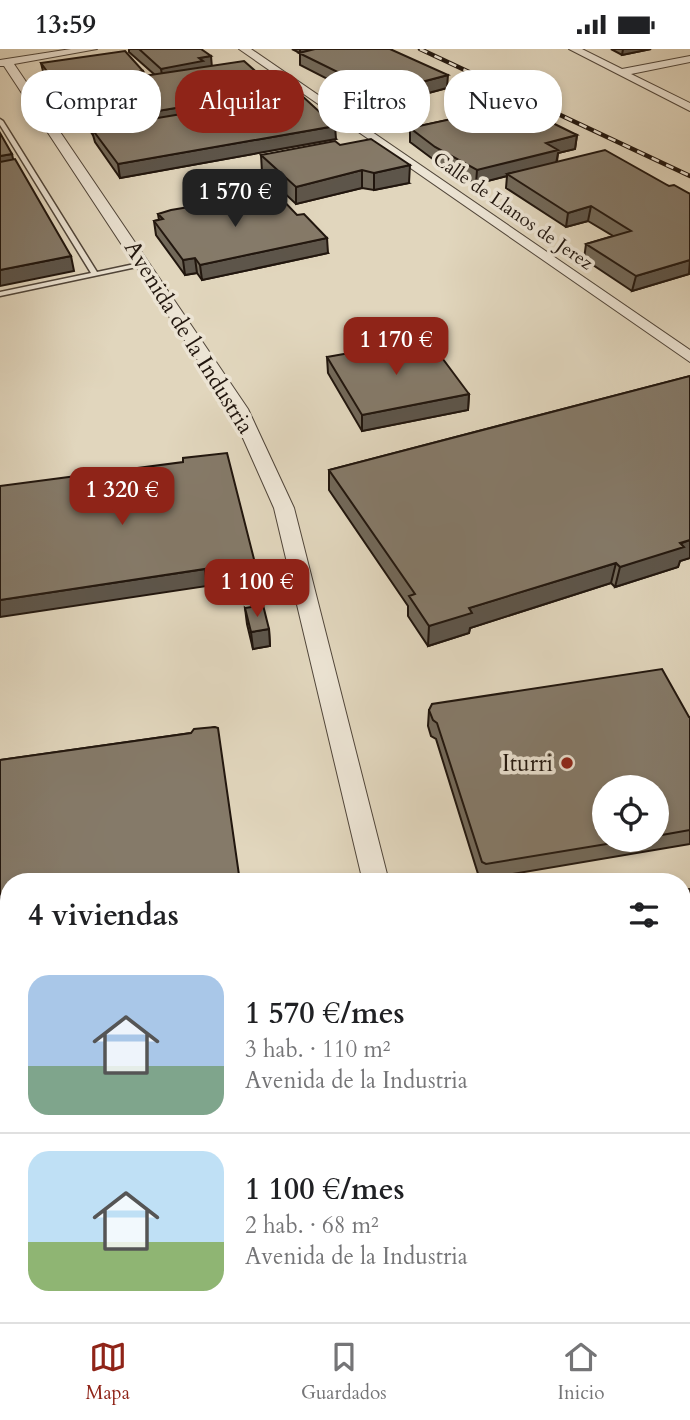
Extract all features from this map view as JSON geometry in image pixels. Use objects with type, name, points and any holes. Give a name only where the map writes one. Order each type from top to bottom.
[{"type":"street","points":[[3,63],[92,49]]},
{"type":"street","name":"Calle de Llanos de Jerez","points":[[244,49],[690,357]]},
{"type":"street","points":[[574,49],[690,109]]},
{"type":"street","points":[[620,73],[690,59]]},
{"type":"street","name":"Avenida de la Industria","points":[[3,63],[144,264],[239,409],[284,508],[374,873]]},
{"type":"lane","points":[[0,121],[96,275]]},
{"type":"lane","points":[[0,294],[144,264]]},
{"type":"building","points":[[139,49],[201,49],[211,56],[199,58],[203,61],[161,69]]},
{"type":"building","points":[[315,49],[390,49],[444,73],[444,76],[430,80],[430,70],[333,70],[299,53]]},
{"type":"building","points":[[125,51],[142,70],[46,70],[41,63]]},
{"type":"building","points":[[244,61],[254,70],[184,70]]},
{"type":"building","points":[[175,71],[175,108],[161,110],[161,73]]},
{"type":"building","points":[[304,98],[318,110],[318,129],[304,131]]},
{"type":"building","points":[[175,115],[175,133],[295,133],[118,164],[95,133],[161,133],[161,117]]},
{"type":"building","points":[[444,121],[444,133],[562,133],[562,128],[577,135],[546,143],[558,150],[477,170],[435,147],[417,133],[430,133],[430,124]]},
{"type":"building","points":[[0,133],[12,154],[0,156]]},
{"type":"building","points":[[371,139],[410,165],[374,173],[362,170],[296,187],[261,155],[335,141],[340,145]]},
{"type":"building","points":[[605,150],[669,186],[674,185],[690,194],[690,260],[636,276],[586,244],[631,231],[591,206],[568,213],[507,174]]},
{"type":"building","points":[[15,159],[71,256],[0,270],[0,162]]},
{"type":"building","points":[[260,195],[264,200],[280,197],[297,215],[304,214],[327,238],[200,265],[195,258],[183,260],[154,221],[163,219],[158,214],[171,210]]},
{"type":"building","points":[[428,339],[469,394],[362,415],[327,357]]},
{"type":"building","points":[[690,376],[690,540],[680,543],[684,547],[620,567],[616,563],[469,608],[472,613],[429,626],[409,596],[415,594],[329,470]]},
{"type":"building","points":[[227,453],[256,567],[206,575],[205,569],[0,600],[0,486],[183,462],[183,458]]},
{"type":"building","points":[[263,605],[269,629],[251,632],[245,608]]},
{"type":"building","name":"Iturri","points":[[662,669],[690,717],[690,830],[669,834],[669,775],[592,775],[592,846],[486,864],[482,862],[437,723],[429,710],[432,704]]},
{"type":"building","points":[[218,728],[239,873],[0,873],[0,760],[191,733],[194,729]]},
{"type":"railway","points":[[420,49],[690,176]]},
{"type":"place","name":"Iturri","points":[[567,763]]}]
